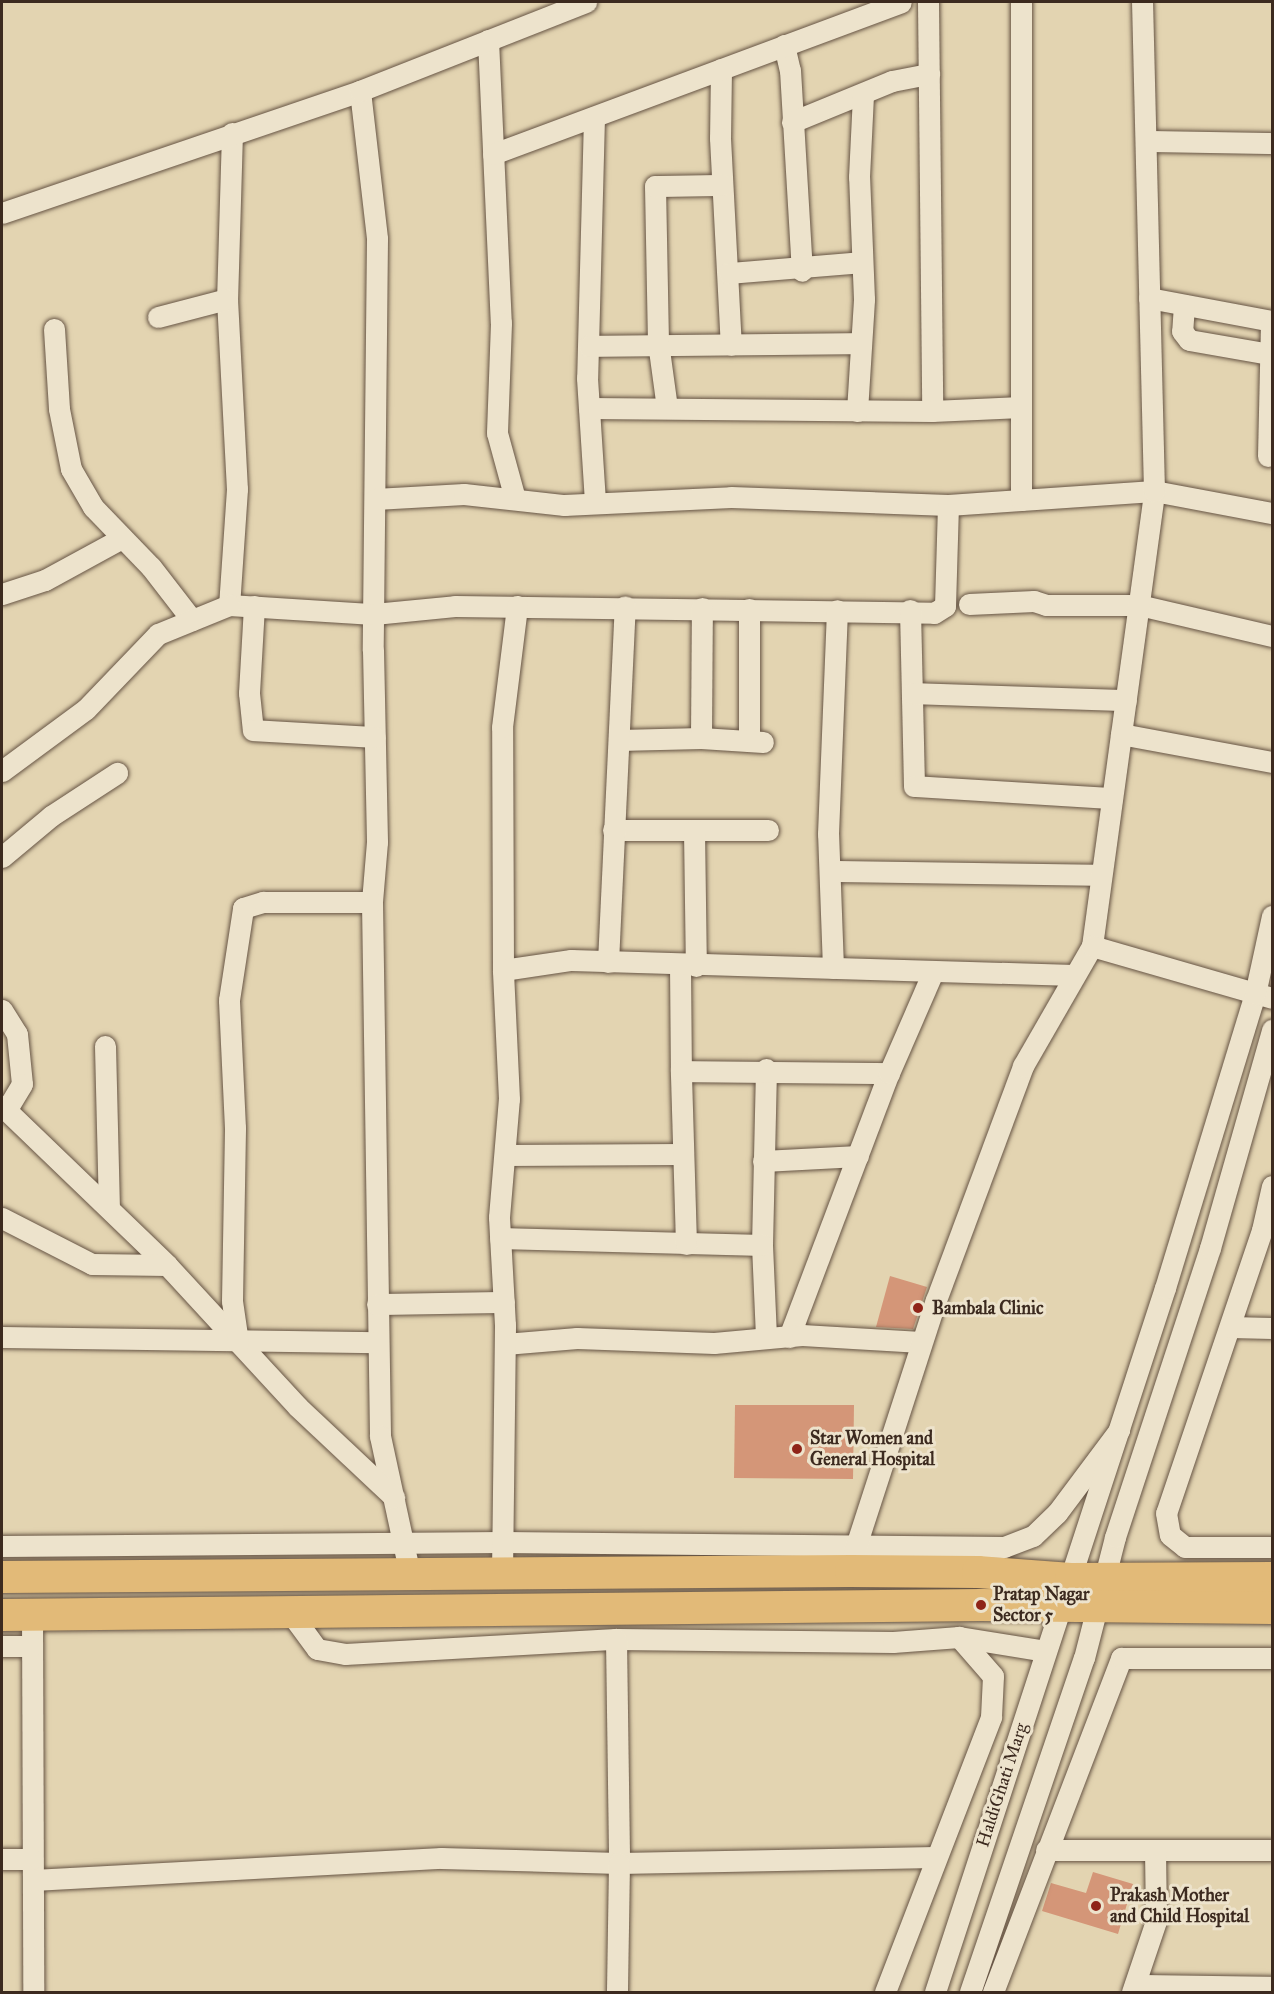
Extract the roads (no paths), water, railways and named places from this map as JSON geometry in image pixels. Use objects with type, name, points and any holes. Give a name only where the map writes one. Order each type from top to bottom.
[{"type":"highway","points":[[2,1577],[407,1560],[502,1573],[852,1558],[978,1572],[1071,1579],[1106,1577],[1272,1578]]},
{"type":"highway","points":[[17,1615],[1272,1608]]},
{"type":"street","points":[[2,213],[360,91],[586,2]]},
{"type":"street","points":[[493,154],[901,2]]},
{"type":"street","points":[[928,2],[932,411]]},
{"type":"street","points":[[1021,2],[1022,500]]},
{"type":"street","points":[[852,1558],[921,1342],[1023,1066],[1092,946],[1154,491],[1142,2]]},
{"type":"street","points":[[488,40],[501,323],[497,433],[515,499]]},
{"type":"street","points":[[784,45],[792,122],[802,271]]},
{"type":"street","points":[[721,69],[722,184],[729,273],[731,345]]},
{"type":"street","points":[[792,122],[863,94],[929,74]]},
{"type":"street","points":[[360,91],[377,239],[372,902],[380,1436],[407,1560]]},
{"type":"street","points":[[857,411],[861,343],[862,262],[859,177],[863,94]]},
{"type":"street","points":[[594,117],[589,408],[595,503]]},
{"type":"street","points":[[230,604],[237,489],[227,299],[232,133]]},
{"type":"street","points":[[1146,141],[1272,143]]},
{"type":"street","points":[[667,408],[658,342],[655,186],[722,184]]},
{"type":"street","points":[[729,273],[802,271],[862,262]]},
{"type":"street","points":[[1149,298],[1272,321],[1269,354],[1268,456]]},
{"type":"street","points":[[158,317],[227,299]]},
{"type":"street","points":[[1184,305],[1182,331],[1189,340],[1269,354]]},
{"type":"street","points":[[54,329],[59,409],[71,469],[93,507],[151,567],[192,620]]},
{"type":"street","points":[[589,346],[658,342],[731,345],[861,343]]},
{"type":"street","points":[[589,408],[932,411],[1021,407]]},
{"type":"street","points":[[375,500],[464,494],[595,503],[731,497],[948,505],[1154,491],[1272,513]]},
{"type":"street","points":[[2,771],[86,709],[158,634],[230,604],[374,614],[517,606],[910,610],[934,613],[945,606],[948,505]]},
{"type":"street","points":[[2,594],[45,580],[122,538]]},
{"type":"street","points":[[969,604],[1034,601],[1046,605],[1139,605],[1272,636]]},
{"type":"street","points":[[254,606],[249,693],[253,730],[375,737]]},
{"type":"street","points":[[502,1573],[505,1344],[500,1238],[509,1099],[503,970],[502,727],[517,606]]},
{"type":"street","points":[[608,962],[625,606]]},
{"type":"street","points":[[701,738],[702,608]]},
{"type":"street","points":[[619,740],[701,738],[756,741],[749,609]]},
{"type":"street","points":[[832,968],[830,871],[837,610]]},
{"type":"street","points":[[910,610],[914,786],[1112,798]]},
{"type":"street","points":[[913,693],[1126,700]]},
{"type":"street","points":[[1121,734],[1272,762]]},
{"type":"street","points":[[2,857],[51,816],[117,773]]},
{"type":"street","points":[[613,830],[768,830]]},
{"type":"street","points":[[686,1244],[681,1071],[694,830]]},
{"type":"street","points":[[830,871],[1101,875]]},
{"type":"street","points":[[238,1342],[232,1301],[235,1128],[229,1000],[243,909],[263,902],[372,902]]},
{"type":"street","name":"HaldiGhati Marg","points":[[935,1992],[1045,1651],[1071,1579],[1264,996],[1272,916]]},
{"type":"street","points":[[1092,946],[1264,996]]},
{"type":"street","points":[[503,970],[571,960],[688,966],[1074,975]]},
{"type":"street","points":[[789,1337],[889,1073],[933,972]]},
{"type":"street","points":[[2,1010],[17,1035],[22,1084],[4,1107],[167,1264],[298,1407],[394,1497]]},
{"type":"street","name":"HaldiGhati Marg","points":[[970,1992],[1096,1609],[1210,1248],[1272,1030]]},
{"type":"street","points":[[105,1046],[109,1208]]},
{"type":"street","points":[[681,1071],[766,1069],[889,1073]]},
{"type":"street","points":[[766,1069],[762,1245],[766,1338]]},
{"type":"street","points":[[505,1155],[682,1154]]},
{"type":"street","points":[[764,1161],[858,1156]]},
{"type":"street","points":[[1272,1186],[1270,1209],[1166,1513],[1170,1535],[1185,1547],[1272,1547]]},
{"type":"street","points":[[2,1218],[92,1264],[167,1264]]},
{"type":"street","points":[[500,1238],[762,1245]]},
{"type":"street","points":[[377,1304],[504,1302]]},
{"type":"street","points":[[1230,1327],[1272,1328]]},
{"type":"street","points":[[2,1337],[238,1342],[378,1342]]},
{"type":"street","points":[[505,1344],[577,1338],[714,1343],[789,1337],[921,1342]]},
{"type":"street","points":[[2,1546],[407,1560],[503,1542],[852,1558],[1004,1547],[1033,1536],[1057,1513],[1119,1430]]},
{"type":"street","points":[[17,1615],[32,1646],[33,1992]]},
{"type":"street","points":[[292,1615],[318,1649],[345,1654],[616,1639],[893,1641],[959,1637],[1045,1651]]},
{"type":"street","points":[[885,1992],[935,1857],[991,1717],[994,1697],[993,1676],[984,1660],[959,1637]]},
{"type":"street","points":[[616,1639],[619,1863],[617,1992]]},
{"type":"street","points":[[2,1646],[32,1646]]},
{"type":"street","points":[[993,1992],[1121,1658],[1272,1658]]},
{"type":"street","points":[[1046,1850],[1272,1850]]},
{"type":"street","points":[[1155,1850],[1156,1921],[1134,1989],[1272,1987]]},
{"type":"street","points":[[33,1880],[441,1857],[619,1863],[935,1857]]},
{"type":"street","points":[[2,1860],[32,1858]]},
{"type":"place","name":"Bambala Clinic","points":[[918,1308]]},
{"type":"place","name":"Star Women and General Hospital","points":[[797,1449]]},
{"type":"place","name":"Pratap Nagar Sector 5","points":[[981,1605]]},
{"type":"place","name":"Prakash Mother and Child Hospital","points":[[1096,1906]]}]
